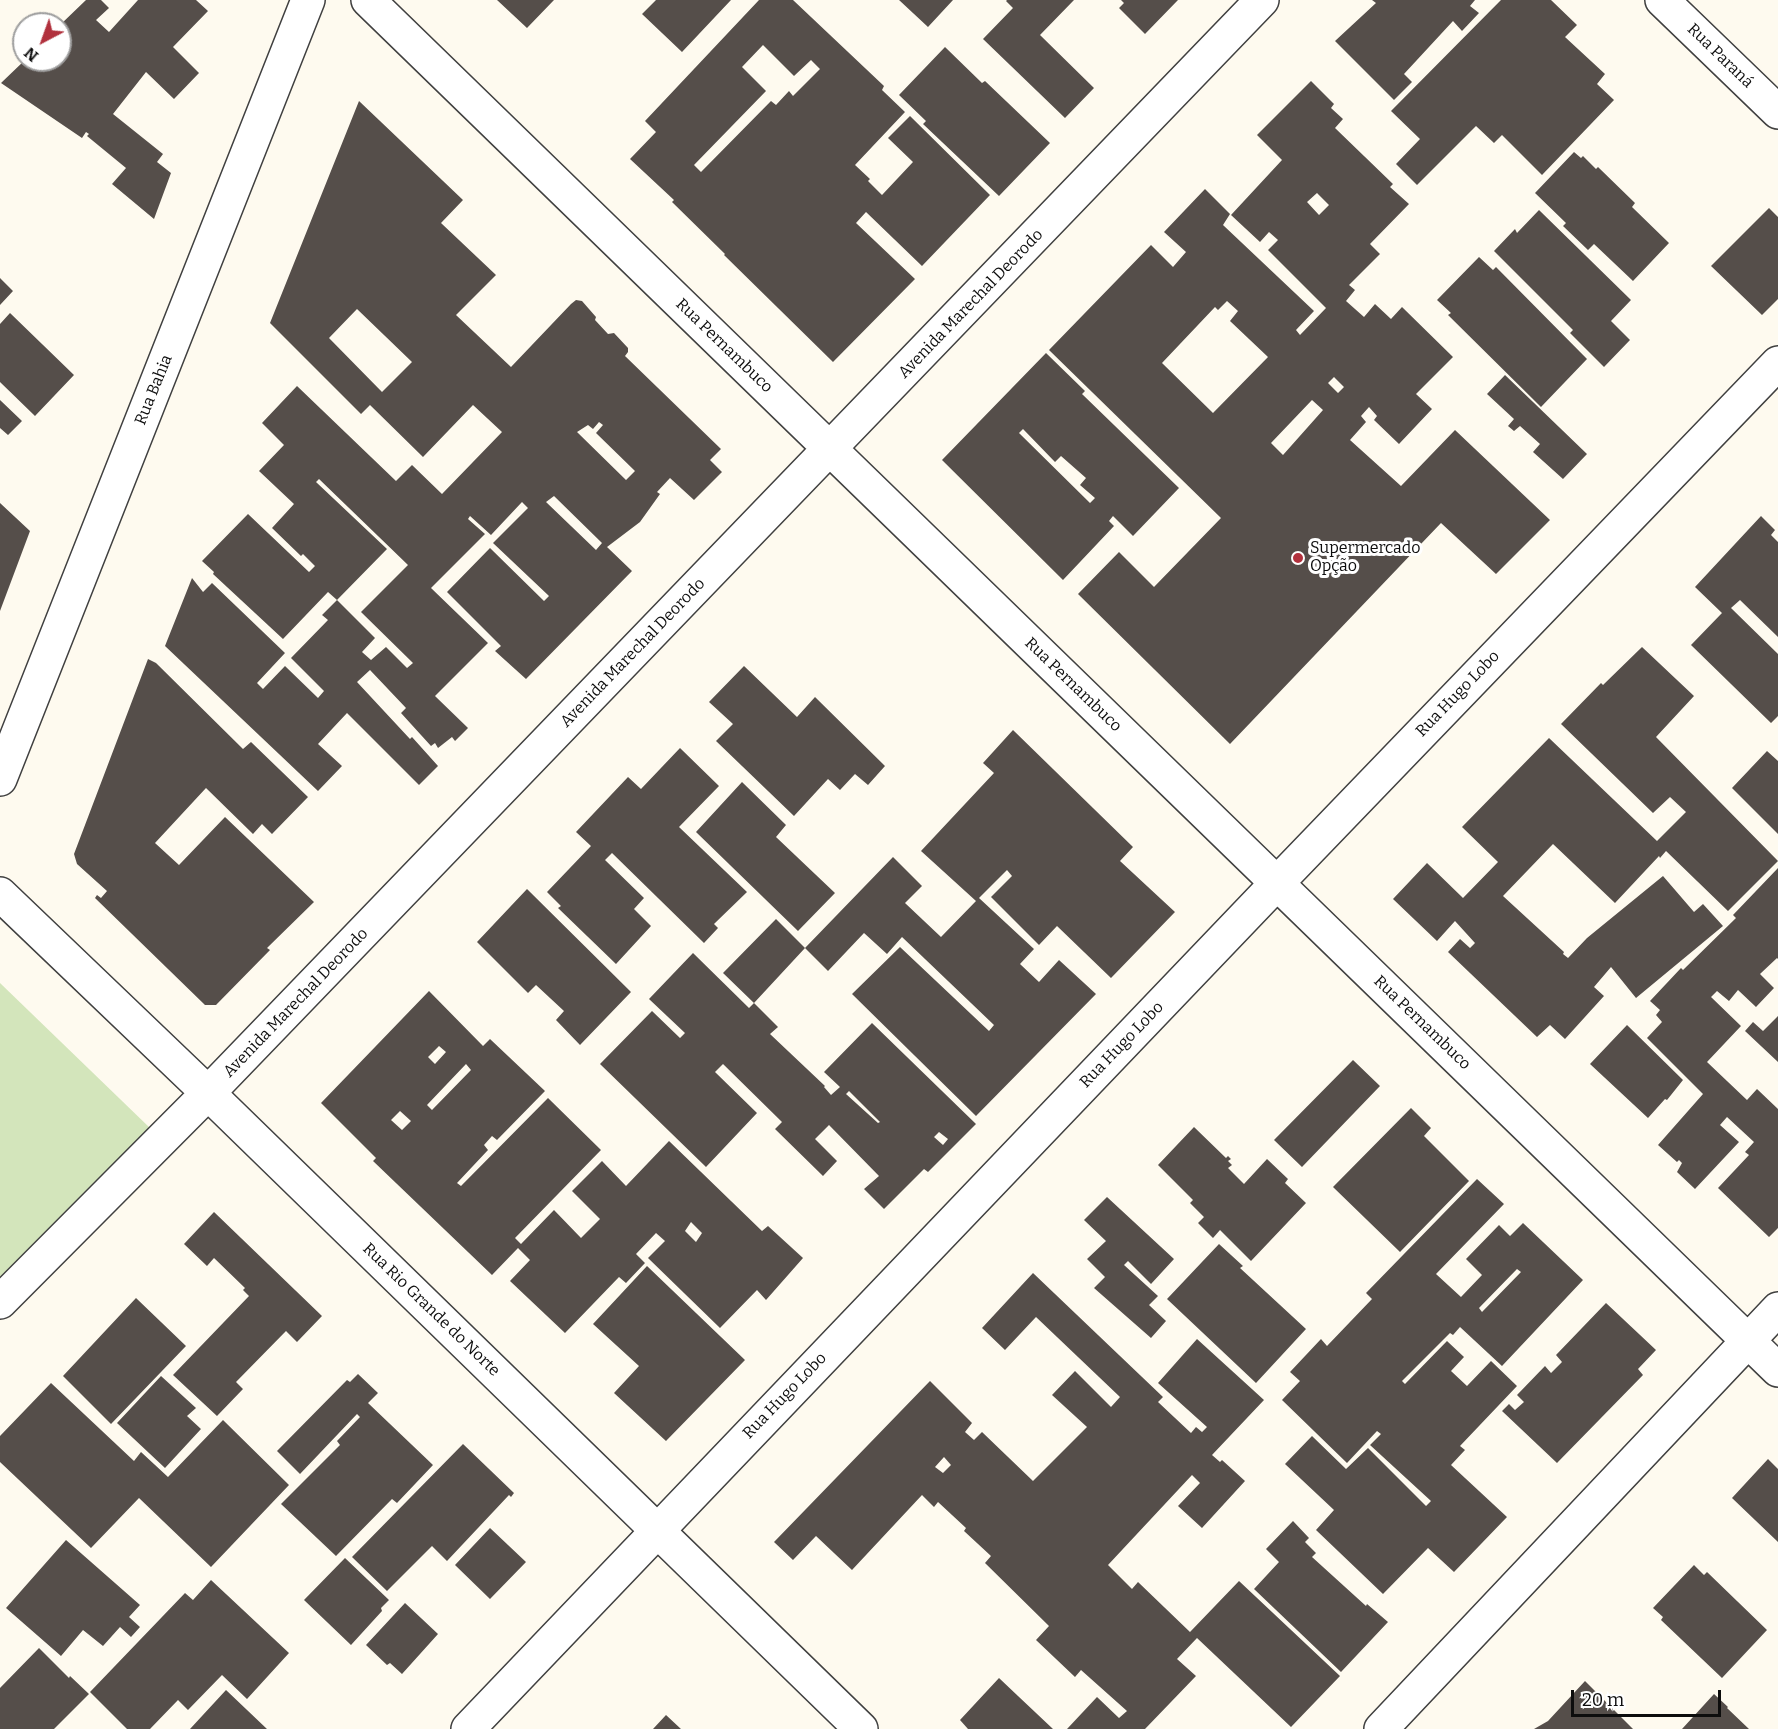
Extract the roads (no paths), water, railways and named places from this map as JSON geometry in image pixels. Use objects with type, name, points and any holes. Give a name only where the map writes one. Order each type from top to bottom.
[{"type":"street","name":"Rua Bahia","points":[[0,779],[308,0]]},
{"type":"street","name":"Rua Pernambuco","points":[[368,0],[1778,1370]]},
{"type":"street","name":"Avenida Marechal Deorodo","points":[[0,1302],[208,1094],[1262,0]]},
{"type":"street","name":"Rua Paraná","points":[[1662,0],[1778,112]]},
{"type":"street","name":"Rua Hugo Lobo","points":[[468,1729],[1778,363]]},
{"type":"street","name":"Rua Rio Grande do Norte","points":[[0,894],[861,1729]]},
{"type":"street","points":[[1381,1729],[1778,1309]]},
{"type":"place","name":"Supermercado Opção","points":[[1298,558]]}]
